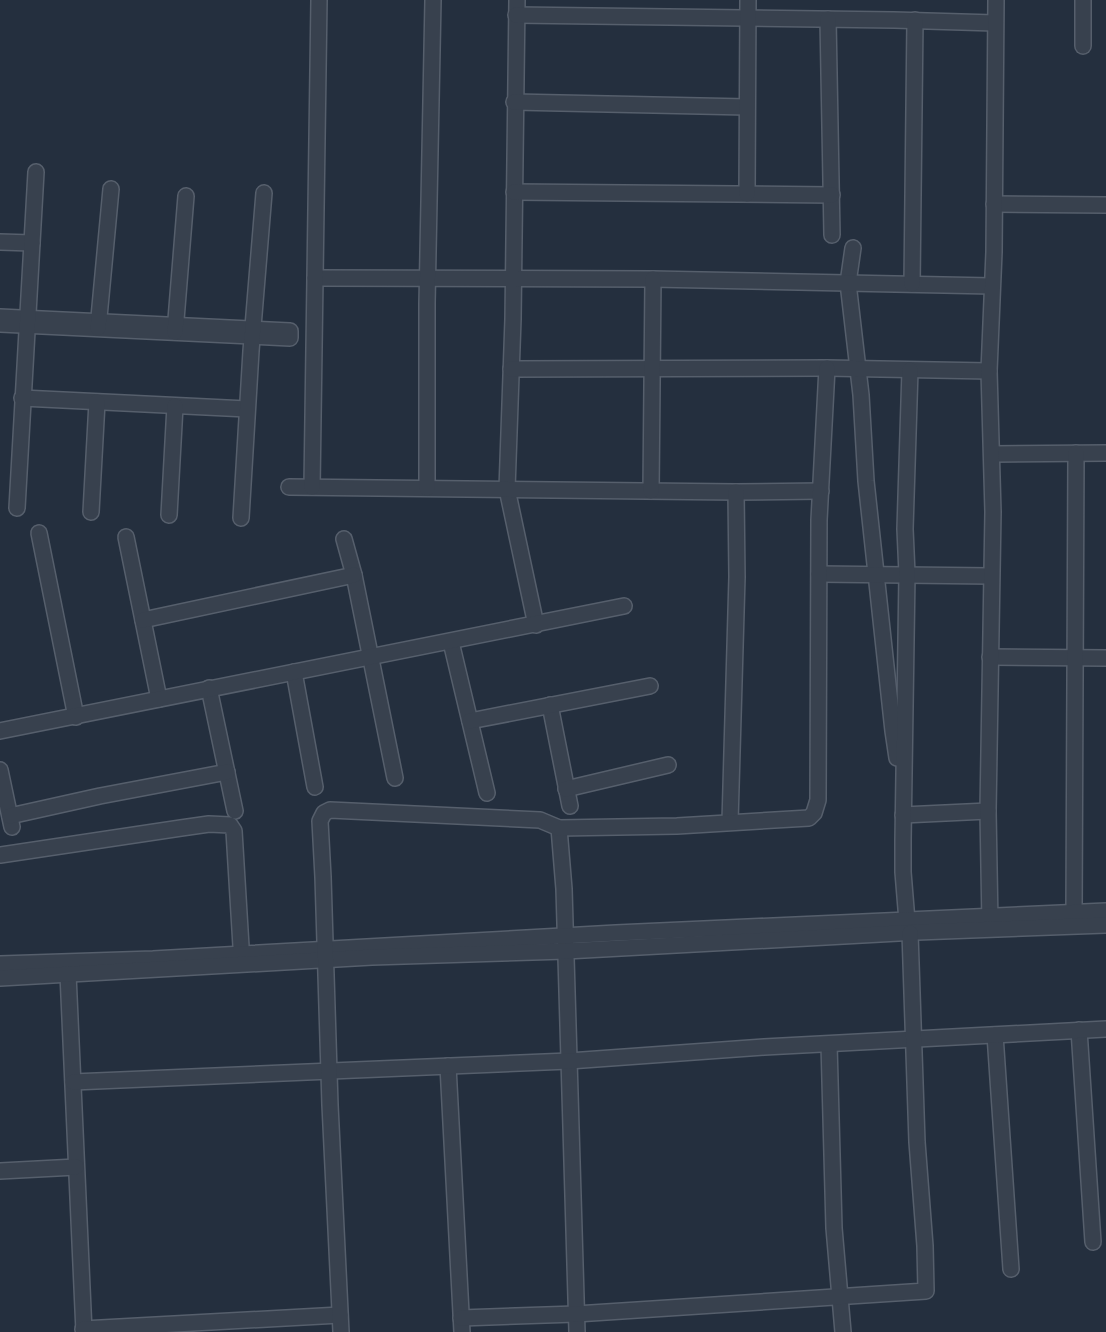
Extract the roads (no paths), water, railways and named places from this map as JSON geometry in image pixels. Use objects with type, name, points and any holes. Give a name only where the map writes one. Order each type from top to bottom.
[{"type":"street","points":[[312,487],[319,0]]},
{"type":"street","points":[[427,488],[433,0]]},
{"type":"street","points":[[747,195],[748,0]]},
{"type":"street","points":[[990,923],[988,811],[993,454],[989,371],[994,204],[996,0]]},
{"type":"street","points":[[1083,0],[1083,46]]},
{"type":"street","points":[[536,624],[507,489],[513,279],[516,7],[747,19],[995,23]]},
{"type":"street","points":[[828,19],[832,235]]},
{"type":"street","points":[[912,284],[915,20]]},
{"type":"street","points":[[514,102],[747,107]]},
{"type":"street","points":[[18,508],[22,398],[36,172]]},
{"type":"street","points":[[99,325],[111,189]]},
{"type":"street","points":[[514,192],[832,195]]},
{"type":"street","points":[[241,518],[252,332],[264,193]]},
{"type":"street","points":[[176,329],[186,196]]},
{"type":"street","points":[[994,204],[1106,204]]},
{"type":"street","points":[[0,242],[32,243]]},
{"type":"street","points":[[853,248],[848,283],[856,369],[861,395],[866,480],[893,731],[904,793]]},
{"type":"street","points":[[315,279],[653,279],[992,286]]},
{"type":"street","points":[[651,491],[653,279]]},
{"type":"street","points":[[0,317],[27,322]]},
{"type":"street","points":[[0,324],[27,322],[252,332]]},
{"type":"street","points":[[511,369],[827,368],[989,371]]},
{"type":"street","points":[[341,1332],[320,821],[324,813],[330,810],[540,820],[559,828],[677,826],[809,818],[814,813],[818,801],[819,574],[827,368]]},
{"type":"street","points":[[448,1066],[461,1325],[576,1314],[926,1291],[908,927],[903,872],[907,574],[905,529],[910,370]]},
{"type":"street","points":[[22,398],[247,410]]},
{"type":"street","points":[[91,512],[97,402]]},
{"type":"street","points":[[168,515],[175,406]]},
{"type":"street","points":[[1074,912],[1076,453]]},
{"type":"street","points":[[993,454],[1106,453]]},
{"type":"street","points":[[289,487],[821,491]]},
{"type":"street","points":[[730,822],[737,577],[736,492]]},
{"type":"street","points":[[39,533],[76,717]]},
{"type":"street","points":[[126,537],[159,699]]},
{"type":"street","points":[[344,539],[354,575],[395,778]]},
{"type":"street","points":[[819,574],[991,576]]},
{"type":"street","points":[[143,620],[354,575]]},
{"type":"street","points":[[0,731],[624,606]]},
{"type":"street","points":[[451,642],[487,794]]},
{"type":"street","points":[[990,657],[1106,658]]},
{"type":"street","points":[[294,672],[315,787]]},
{"type":"street","points":[[470,721],[650,686]]},
{"type":"street","points":[[209,688],[235,810]]},
{"type":"street","points":[[550,705],[570,806]]},
{"type":"street","points":[[566,789],[668,765]]},
{"type":"street","points":[[0,770],[11,821],[100,796],[226,772]]},
{"type":"street","points":[[903,815],[988,811]]},
{"type":"street","points":[[0,855],[209,824],[230,825],[234,831],[242,960]]},
{"type":"street","points":[[559,828],[566,944],[577,1332]]},
{"type":"street","points":[[990,923],[1074,912],[1106,911]]},
{"type":"street","points":[[0,978],[326,955],[990,923],[1106,925]]},
{"type":"street","points":[[0,964],[153,959],[242,960]]},
{"type":"street","points":[[68,974],[84,1330],[340,1315]]},
{"type":"street","points":[[73,1082],[568,1061],[1106,1029]]},
{"type":"street","points":[[1079,1030],[1093,1242]]},
{"type":"street","points":[[995,1035],[1011,1269]]},
{"type":"street","points":[[829,1044],[832,1175],[843,1332]]},
{"type":"street","points":[[0,1171],[76,1167]]}]
